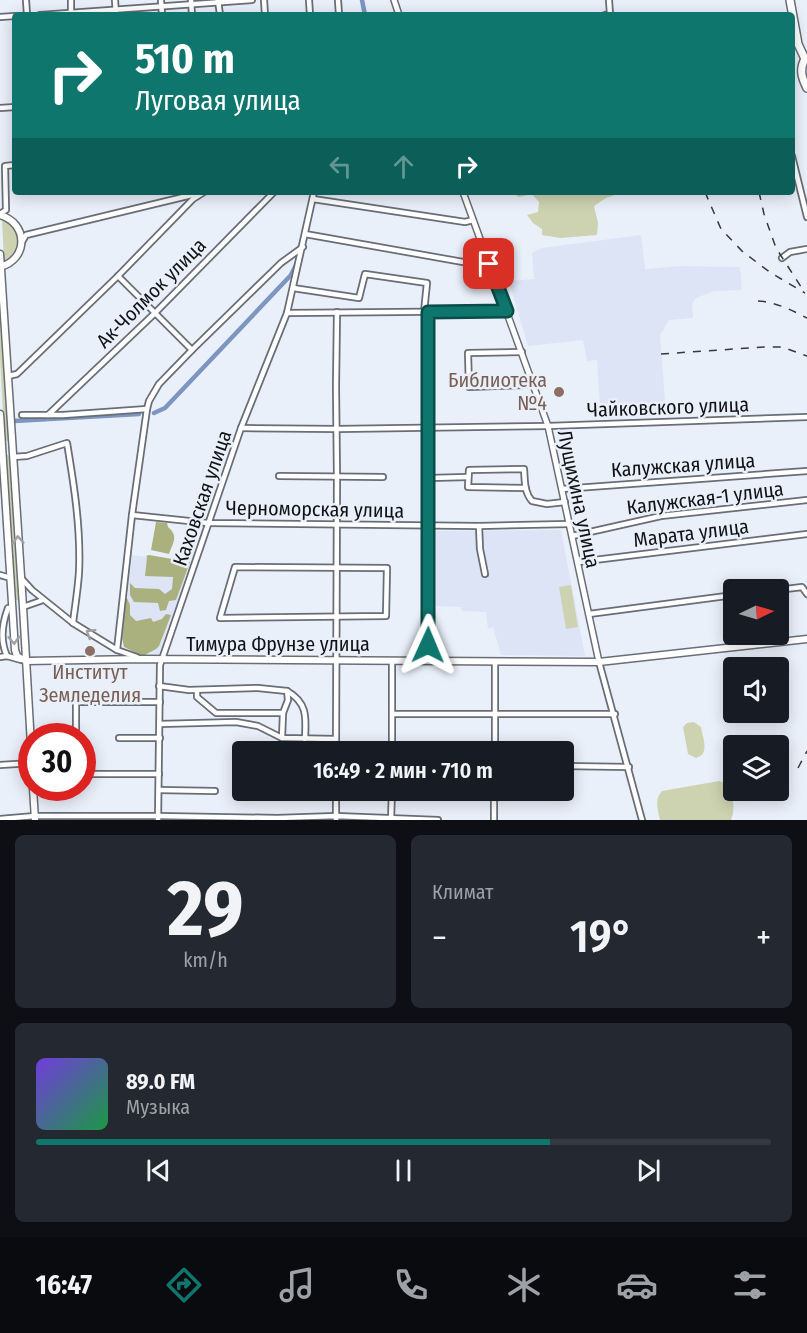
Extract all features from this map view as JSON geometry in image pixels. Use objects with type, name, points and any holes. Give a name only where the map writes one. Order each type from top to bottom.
[{"type":"main road","points":[[795,28],[798,44],[806,58],[801,69],[807,88]]},
{"type":"main road","points":[[0,215],[11,220],[20,231],[21,242],[20,251],[14,259],[0,267]]},
{"type":"main road","points":[[0,254],[30,723]]},
{"type":"main road","points":[[0,414],[15,650],[17,656],[26,661]]},
{"type":"main road","points":[[12,608],[23,607]]},
{"type":"main road","name":"Тимура Фрунзе улица","points":[[26,661],[142,659],[599,662],[807,639]]},
{"type":"main road","points":[[34,801],[35,818]]},
{"type":"street","points":[[115,0],[116,12],[191,2],[252,0]]},
{"type":"street","points":[[161,0],[162,12]]},
{"type":"street","points":[[0,215],[6,210],[5,166],[12,165]]},
{"type":"street","points":[[795,166],[805,198],[807,217]]},
{"type":"street","points":[[21,242],[26,235],[192,195]]},
{"type":"street","points":[[8,376],[17,374],[199,195]]},
{"type":"street","name":"Ак-Чолмок улица","points":[[48,415],[154,313],[271,195]]},
{"type":"street","name":"Каховская улица","points":[[158,818],[160,665],[242,428],[287,313],[314,195]]},
{"type":"street","name":"Лущихина улица","points":[[464,195],[548,426],[599,662],[642,820]]},
{"type":"street","points":[[313,199],[465,222],[473,220]]},
{"type":"street","points":[[20,231],[26,235]]},
{"type":"street","points":[[305,234],[480,265],[489,264]]},
{"type":"street","points":[[117,650],[132,515],[149,401],[159,384],[192,350],[281,263],[303,247]]},
{"type":"street","points":[[782,258],[790,252],[807,249]]},
{"type":"street","points":[[356,312],[365,274],[427,283],[428,661]]},
{"type":"street","points":[[118,276],[192,350]]},
{"type":"street","points":[[293,288],[359,298]]},
{"type":"street","points":[[287,313],[507,311]]},
{"type":"street","points":[[160,724],[236,722],[258,726],[282,738],[336,739],[337,312]]},
{"type":"street","points":[[522,352],[468,353],[469,387],[525,385],[533,381]]},
{"type":"street","points":[[22,415],[147,409]]},
{"type":"street","name":"Чайковского улица","points":[[242,428],[548,426],[807,417]]},
{"type":"street","points":[[13,457],[27,456],[67,443],[78,522],[79,571],[73,623]]},
{"type":"street","points":[[525,488],[468,487],[469,470],[524,469],[525,488],[530,499],[547,504],[565,502]]},
{"type":"street","name":"Калужская улица","points":[[562,489],[807,471]]},
{"type":"street","points":[[279,476],[382,477]]},
{"type":"street","points":[[429,478],[468,477]]},
{"type":"street","name":"Калужская-1 улица","points":[[572,536],[661,516],[807,500]]},
{"type":"street","name":"Черноморская улица","points":[[132,515],[208,523],[479,526],[569,524]]},
{"type":"street","points":[[479,526],[484,574]]},
{"type":"street","name":"Марата улица","points":[[578,562],[807,534]]},
{"type":"street","points":[[235,567],[387,568],[386,616],[336,617],[220,618],[235,567]]},
{"type":"street","points":[[0,575],[11,578]]},
{"type":"street","points":[[21,578],[43,600],[73,623],[117,650],[142,659]]},
{"type":"street","points":[[789,588],[802,586],[807,594]]},
{"type":"street","points":[[589,614],[723,596]]},
{"type":"street","points":[[23,607],[43,600]]},
{"type":"street","points":[[7,657],[2,649],[1,624],[8,608],[12,608]]},
{"type":"street","name":"Тимура Фрунзе улица","points":[[0,657],[26,661]]},
{"type":"street","points":[[392,661],[392,741]]},
{"type":"street","points":[[495,662],[495,741]]},
{"type":"street","points":[[159,686],[197,690],[258,688],[287,691],[297,698],[304,708],[305,738]]},
{"type":"street","points":[[197,690],[196,698],[216,713],[283,713]]},
{"type":"street","points":[[282,738],[283,713],[288,700],[287,691]]},
{"type":"street","points":[[76,723],[76,702],[160,702]]},
{"type":"street","points":[[392,714],[615,714]]},
{"type":"street","points":[[119,738],[160,738]]},
{"type":"street","points":[[0,765],[18,763]]},
{"type":"street","points":[[574,766],[628,767]]},
{"type":"street","points":[[96,774],[159,774]]},
{"type":"street","points":[[159,790],[215,791]]},
{"type":"street","points":[[336,801],[336,818]]},
{"type":"street","points":[[391,819],[392,801]]},
{"type":"street","points":[[494,801],[494,820]]},
{"type":"street","points":[[0,819],[438,820]]},
{"type":"shaded area","points":[[641,235],[645,269],[682,266],[740,267],[742,290],[714,291],[696,298],[692,304],[693,318],[669,320],[660,335],[666,415],[601,419],[597,360],[587,361],[583,340],[528,346],[509,281],[534,279],[532,253],[542,248]]},
{"type":"shaded area","points":[[561,530],[585,656],[501,655],[493,627],[488,629],[486,612],[462,611],[461,607],[431,606],[431,531]]},
{"type":"shaded area","points":[[132,555],[191,562],[159,654],[141,653],[126,644],[127,601]]},
{"type":"green space","points":[[533,195],[615,195],[594,206],[598,223],[597,235],[560,238],[542,235],[542,229],[527,215],[538,212],[539,202]]},
{"type":"green space","points":[[2,219],[14,228],[18,240],[15,252],[4,262]]},
{"type":"green space","points":[[0,285],[8,442],[4,433],[0,357]]},
{"type":"green space","points":[[7,455],[10,458],[19,589],[18,600],[15,601],[6,464]]},
{"type":"green space","points":[[156,522],[167,523],[173,533],[174,540],[169,554],[151,550]]},
{"type":"green space","points":[[146,556],[190,562],[176,600],[169,601],[166,610],[160,611],[158,603],[134,602],[130,595],[130,583],[135,588],[159,589],[165,594],[172,589],[173,577],[145,576]]},
{"type":"green space","points":[[571,585],[578,627],[566,629],[559,587]]},
{"type":"green space","points":[[126,596],[130,605],[130,615],[136,621],[151,618],[153,622],[162,619],[166,614],[171,615],[159,646],[143,656],[124,647],[122,638]]},
{"type":"green space","points":[[694,722],[701,727],[704,746],[703,753],[696,758],[688,754],[683,727],[687,723]]},
{"type":"green space","points":[[719,781],[723,782],[723,801],[733,801],[731,820],[660,820],[657,801],[662,791]]},
{"type":"waterway","points":[[362,0],[364,12]]},
{"type":"waterway","points":[[154,413],[165,408],[291,275],[296,265]]},
{"type":"waterway","points":[[14,421],[139,414]]},
{"type":"railway","points":[[706,195],[721,229],[743,252],[771,273],[805,293]]},
{"type":"railway","points":[[760,195],[776,248],[803,290]]},
{"type":"railway","points":[[758,301],[789,309],[807,318]]},
{"type":"railway","points":[[661,354],[782,347],[807,356]]},
{"type":"railway","points":[[798,768],[807,751]]},
{"type":"place","name":"Библиотека №4","points":[[559,392]]},
{"type":"place","name":"Институт Земледелия","points":[[90,651]]},
{"type":"route","points":[[428,645],[428,312],[507,311],[489,264]]}]
